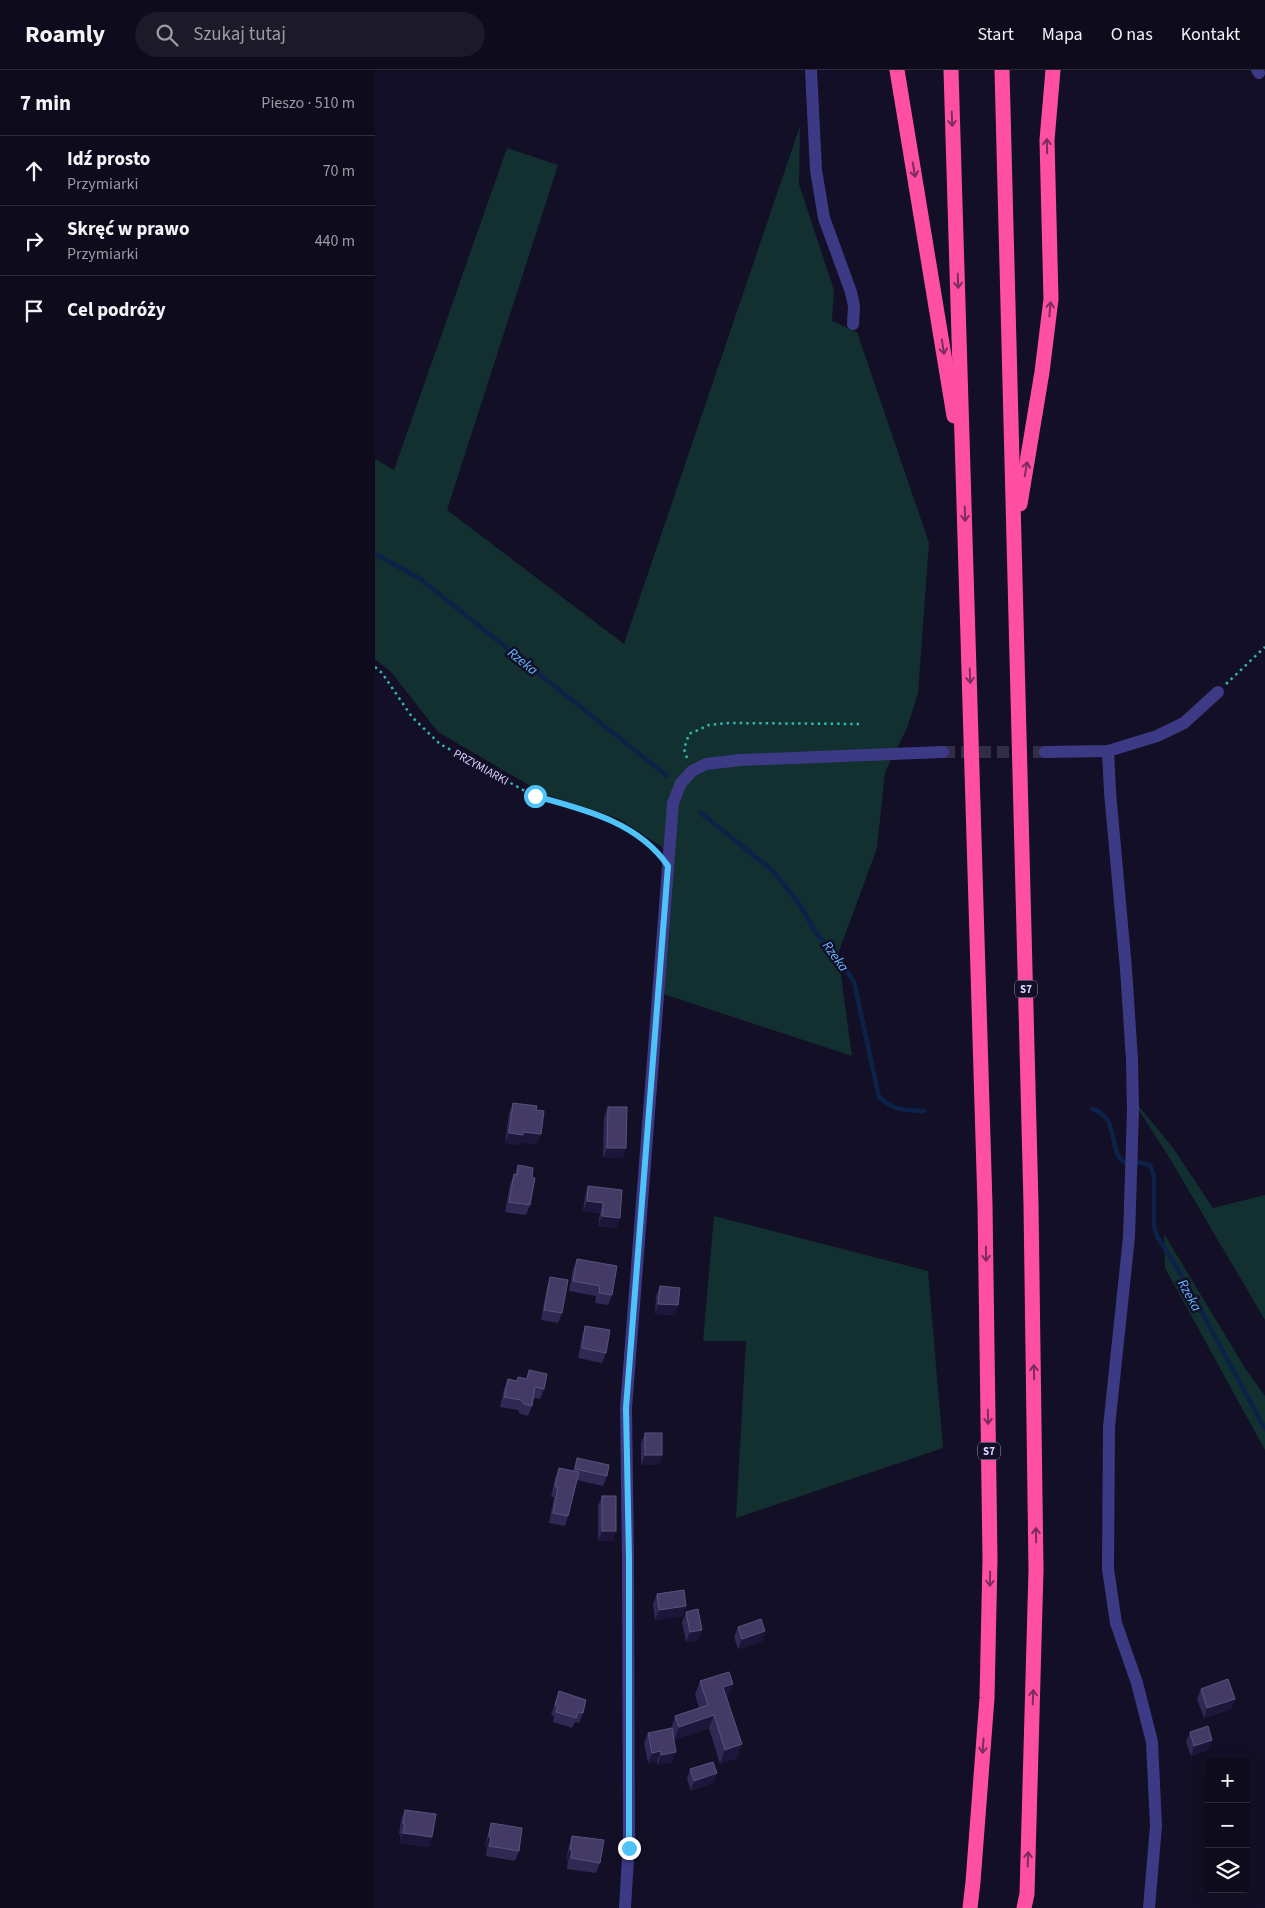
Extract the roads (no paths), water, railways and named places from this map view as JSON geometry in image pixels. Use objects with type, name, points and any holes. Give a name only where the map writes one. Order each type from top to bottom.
[{"type":"highway","points":[[897,70],[964,484]]},
{"type":"highway","name":"S7","points":[[951,70],[985,1205],[990,1559],[987,1698],[970,1908]]},
{"type":"highway","name":"S7","points":[[1002,70],[1031,1204],[1036,1570],[1027,1894],[1024,1908]]},
{"type":"highway","points":[[1014,535],[1041,380],[1051,298],[1047,140],[1053,70]]},
{"type":"street","points":[[811,70],[816,170],[825,218],[851,292],[854,306],[853,324]]},
{"type":"street","points":[[1045,752],[1108,751],[1157,736],[1184,723],[1218,692]]},
{"type":"street","points":[[1108,751],[1126,969],[1133,1110],[1129,1237],[1109,1427],[1108,1569],[1116,1623],[1137,1683],[1151,1742],[1157,1826],[1149,1908]]},
{"type":"street","points":[[625,1908],[629,1841],[629,1558],[626,1408],[673,803],[681,783],[692,772],[706,764],[740,760],[943,752]]},
{"type":"waterway","name":"Rzeka","points":[[375,554],[419,578],[667,776]]},
{"type":"waterway","name":"Rzeka","points":[[701,813],[773,871],[798,902],[817,934],[842,963],[854,982],[879,1097],[884,1102],[895,1107],[905,1110],[924,1111]]},
{"type":"waterway","name":"Rzeka","points":[[1092,1109],[1101,1113],[1107,1120],[1117,1153],[1124,1162]]},
{"type":"waterway","name":"Rzeka","points":[[1137,1162],[1150,1165],[1154,1176],[1154,1226],[1157,1236],[1186,1283],[1265,1429]]},
{"type":"tunnel","points":[[943,752],[1045,752]]}]
